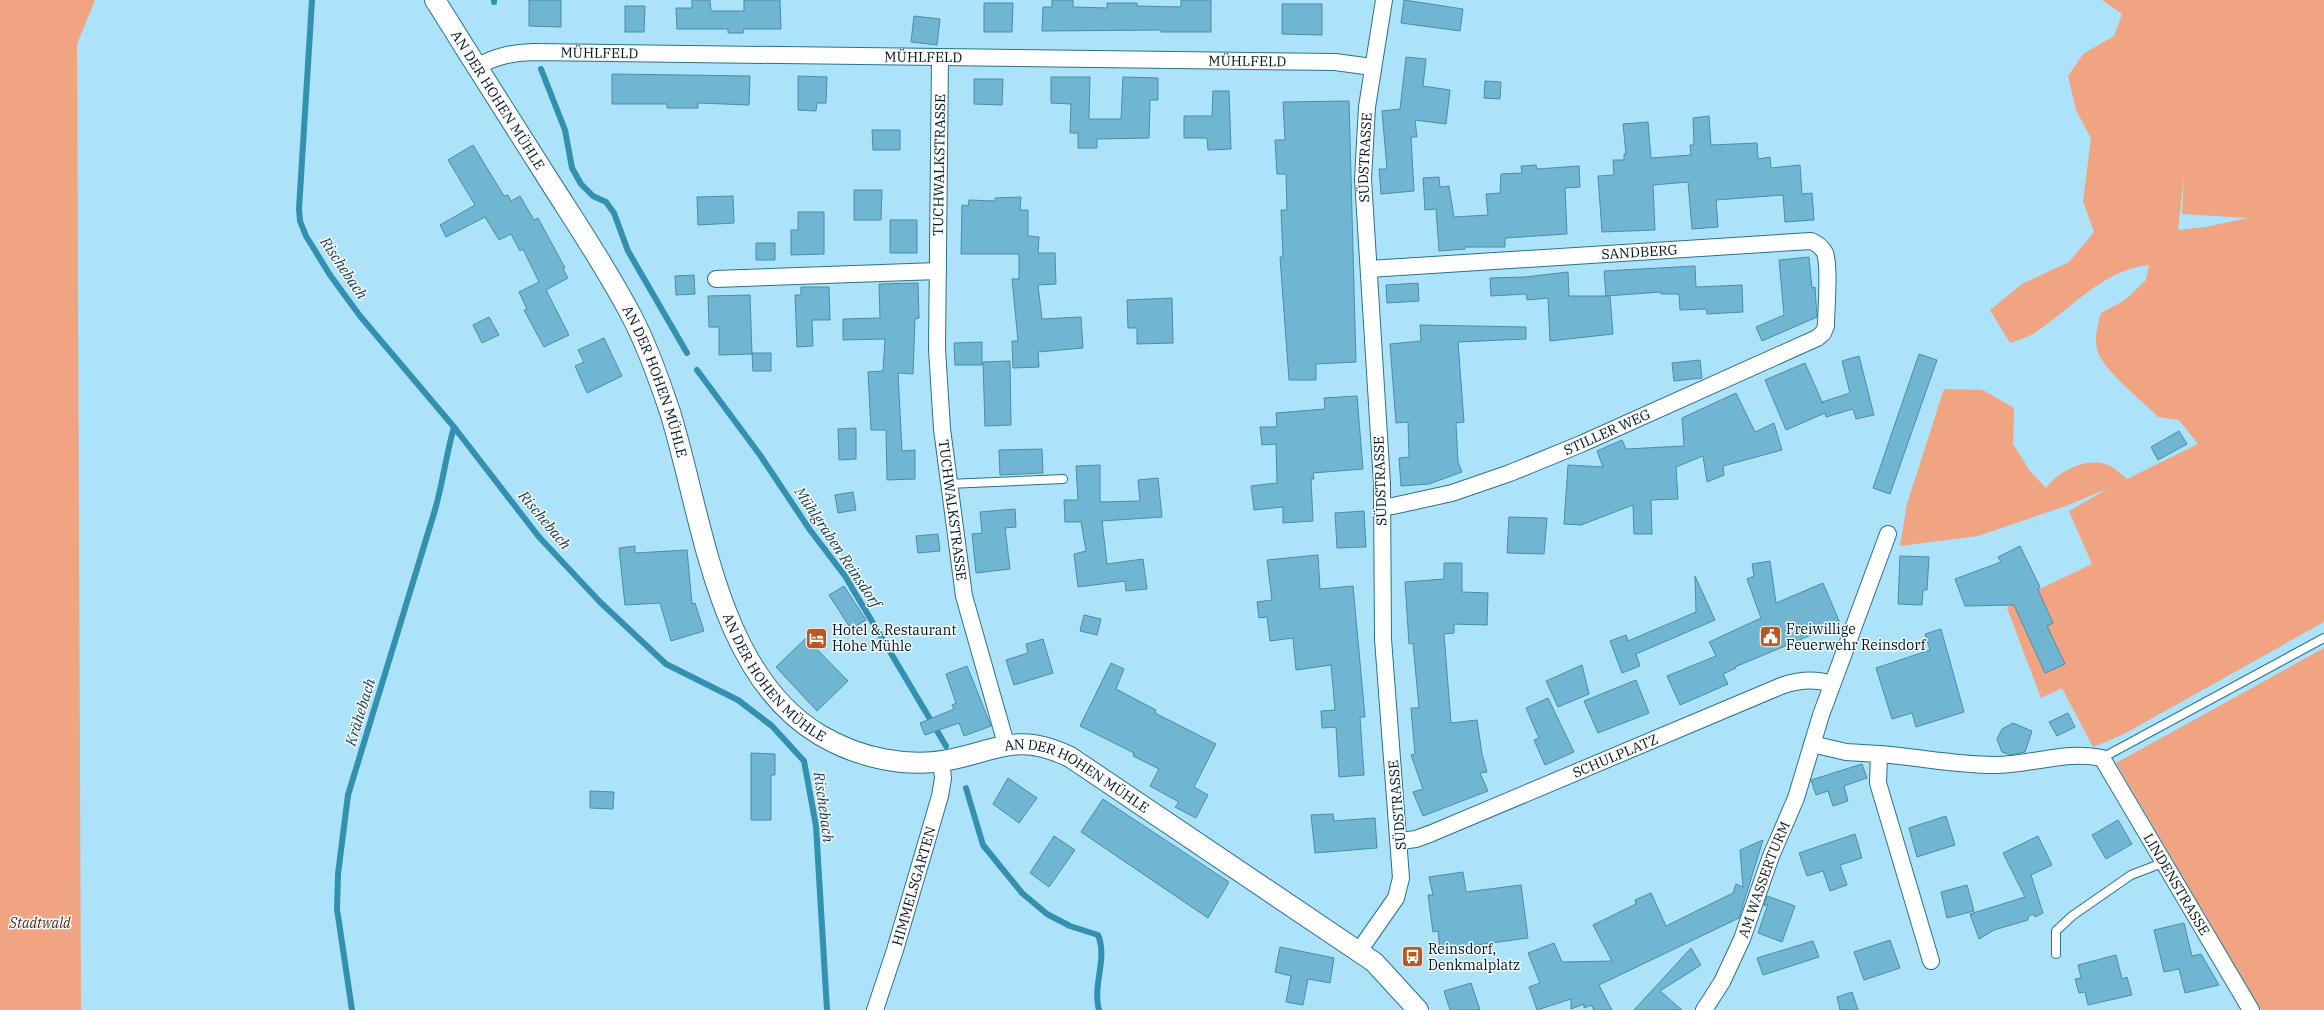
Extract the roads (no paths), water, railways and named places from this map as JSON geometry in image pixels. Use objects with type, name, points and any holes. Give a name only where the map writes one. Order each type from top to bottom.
[{"type":"street","name":"AN DER HOHEN MÜHLE","points":[[435,0],[598,258],[641,335],[670,414],[726,610],[742,648],[758,675],[777,700],[799,720],[838,745],[887,760],[920,762],[941,761],[1006,744],[1039,745],[1070,757],[1359,951],[1386,973],[1418,1010]]},
{"type":"street","name":"SÜDSTRASSE","points":[[1359,951],[1400,889],[1400,841],[1383,639],[1382,507],[1363,157],[1372,67],[1384,0]]},
{"type":"street","name":"MÜHLFELD","points":[[477,67],[492,58],[533,52],[1335,62],[1372,67]]},
{"type":"street","name":"TUCHWALKSTRASSE","points":[[940,58],[938,379],[948,484],[964,596],[1006,744]]},
{"type":"street","name":"SANDBERG","points":[[1369,269],[1811,241],[1818,244],[1825,253],[1826,326],[1822,333]]},
{"type":"street","points":[[716,279],[938,271]]},
{"type":"street","name":"STILLER WEG","points":[[1382,507],[1452,493],[1549,457],[1807,344],[1822,333]]},
{"type":"street","name":"AM WASSERTURM","points":[[1704,1010],[1732,961],[1781,832],[1796,798],[1832,684],[1888,534]]},
{"type":"street","name":"SCHULPLATZ","points":[[1400,841],[1416,839],[1432,833],[1781,686],[1796,681],[1811,680],[1832,684]]},
{"type":"street","points":[[1812,744],[1846,752],[1995,765],[2090,755],[2102,758]]},
{"type":"street","points":[[1879,754],[1878,783],[1931,961]]},
{"type":"street","name":"LINDENSTRASSE","points":[[2102,758],[2165,862],[2251,1010]]},
{"type":"street","name":"HIMMELSGARTEN","points":[[875,1010],[895,950],[940,796],[943,778],[941,761]]},
{"type":"lane","points":[[948,484],[1063,479]]},
{"type":"lane","points":[[2102,758],[2324,638]]},
{"type":"lane","points":[[2056,954],[2056,931],[2072,916],[2131,875],[2165,862]]},
{"type":"waterway","name":"Rischebach","points":[[312,0],[299,209],[300,221],[306,236],[330,275],[360,316],[454,427],[539,537],[600,602],[666,664],[738,700],[772,726],[804,761],[816,826],[827,1010]]},
{"type":"waterway","name":"Mühlgraben Reinsdorf","points":[[541,69],[565,130],[572,168],[581,184],[593,196],[606,202],[614,213],[628,251],[687,353]]},
{"type":"waterway","name":"Mühlgraben Reinsdorf","points":[[697,370],[760,455],[810,530],[845,576],[946,746]]},
{"type":"waterway","name":"Krähebach","points":[[352,1010],[337,909],[338,874],[348,795],[435,510],[454,427]]},
{"type":"waterway","name":"Mühlgraben Reinsdorf","points":[[966,788],[983,845],[1022,893],[1047,914],[1070,926],[1098,935],[1101,944],[1101,963],[1097,991],[1099,1010]]},
{"type":"place","name":"Freiwillige Feuerwehr Reinsdorf","points":[[1771,637]]},
{"type":"place","name":"Hotel & Restaurant Hohe Mühle","points":[[816,638]]},
{"type":"place","name":"Reinsdorf, Denkmalplatz","points":[[1413,957]]},
{"type":"park label","name":"Stadtwald","points":[[40,923]]}]
